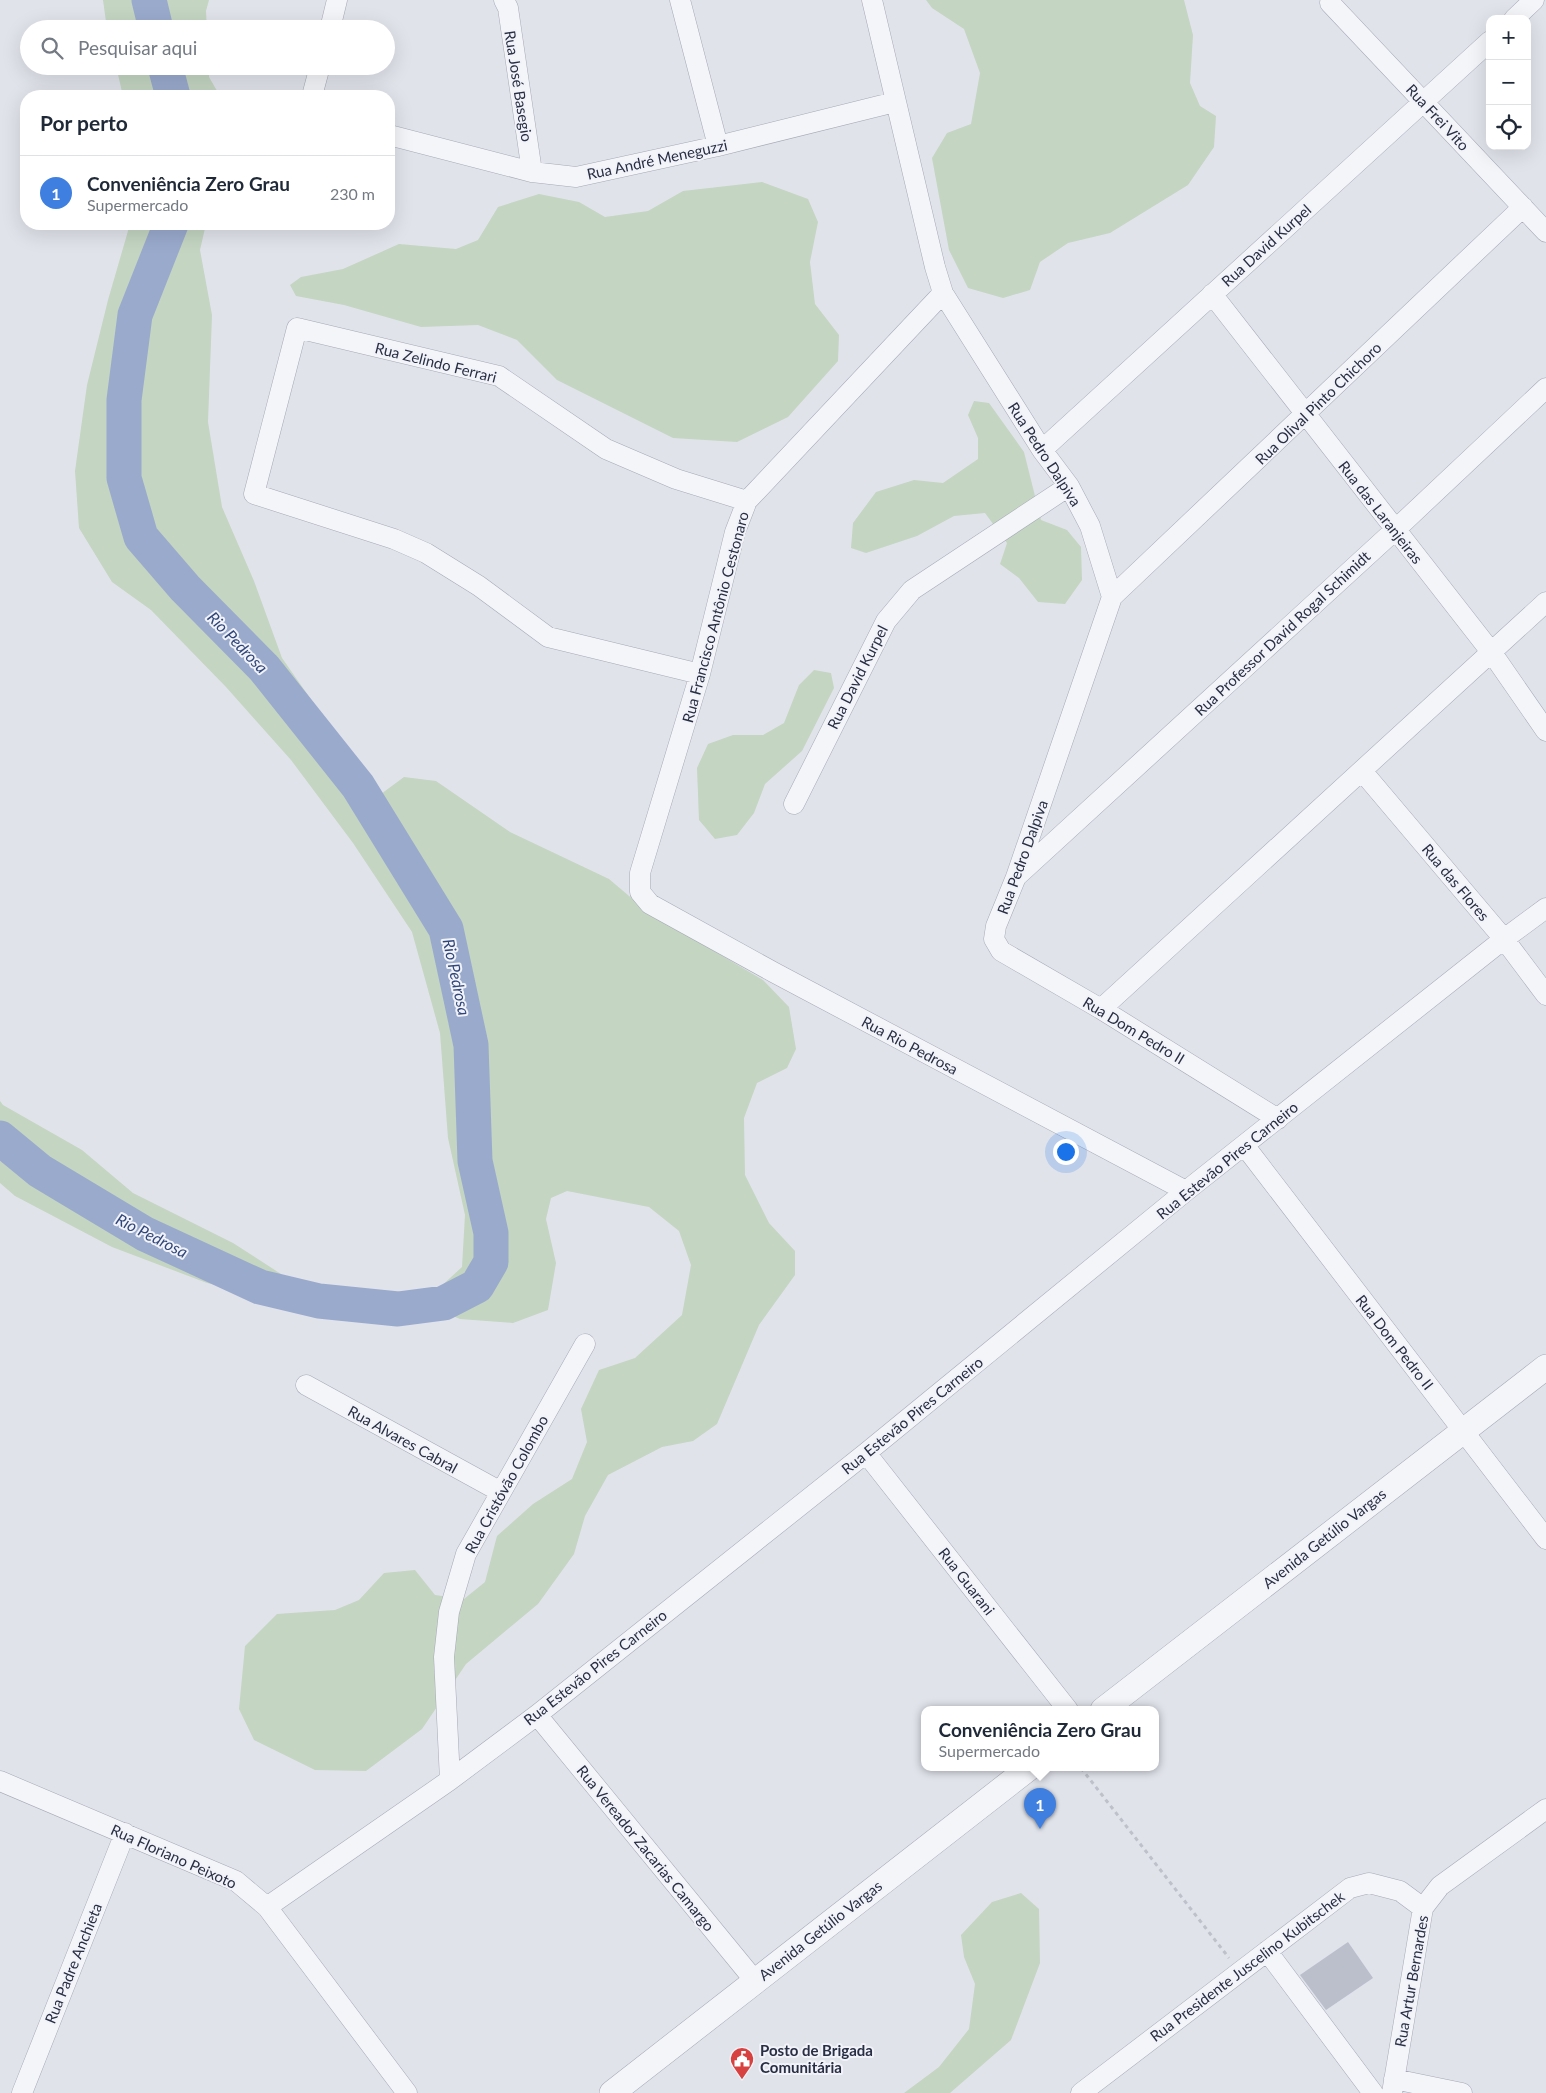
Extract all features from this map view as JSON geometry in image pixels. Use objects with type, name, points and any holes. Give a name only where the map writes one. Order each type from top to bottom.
[{"type":"street","points":[[332,20],[338,0]]},
{"type":"street","name":"Rua José Basegio","points":[[504,0],[508,8],[532,172]]},
{"type":"street","points":[[680,0],[718,146]]},
{"type":"street","name":"Rua Pedro Dalpiva","points":[[872,0],[895,102],[943,293],[1042,450],[1069,486],[1090,526],[1112,597],[1016,877],[996,926],[994,939]]},
{"type":"street","points":[[1518,15],[1534,0]]},
{"type":"street","name":"Rua Frei Vito","points":[[1330,3],[1546,232]]},
{"type":"street","name":"Rua David Kurpel","points":[[1042,450],[1486,45]]},
{"type":"street","points":[[314,90],[318,75]]},
{"type":"street","name":"Rua André Meneguzzi","points":[[395,137],[532,172],[576,176],[718,146],[895,102]]},
{"type":"street","name":"Rua Olival Pinto Chichoro","points":[[1112,597],[1305,416],[1523,207]]},
{"type":"street","name":"Rua Francisco Antônio Cestonaro","points":[[640,892],[640,873],[700,674],[735,532],[747,502],[943,293]]},
{"type":"street","name":"Rua das Laranjeiras","points":[[1212,294],[1305,416],[1492,653],[1546,731]]},
{"type":"street","name":"Rua Zelindo Ferrari","points":[[700,674],[548,637],[479,586],[426,553],[394,539],[254,494],[298,328],[498,376],[606,449],[676,480],[747,502]]},
{"type":"street","name":"Rua Professor David Rogal Schimidt","points":[[1016,877],[1395,530],[1546,388]]},
{"type":"street","name":"Rua David Kurpel","points":[[794,804],[886,621],[912,590],[1069,486]]},
{"type":"street","points":[[1102,1009],[1546,602]]},
{"type":"street","name":"Rua das Flores","points":[[1362,771],[1504,939],[1546,995]]},
{"type":"street","name":"Rua Rio Pedrosa","points":[[640,892],[650,904],[759,964],[1186,1191]]},
{"type":"street","name":"Rua Estevão Pires Carneiro","points":[[267,1907],[450,1780],[536,1715],[866,1453],[1186,1191],[1504,939],[1546,908]]},
{"type":"street","name":"Rua Dom Pedro II","points":[[994,939],[1001,952],[1102,1009],[1278,1118]]},
{"type":"street","name":"Rua Dom Pedro II","points":[[1244,1146],[1546,1539]]},
{"type":"street","name":"Rua Cristóvão Colombo","points":[[450,1780],[444,1657],[449,1612],[466,1554],[585,1344]]},
{"type":"street","name":"Avenida Getúlio Vargas","points":[[1108,1706],[1546,1367]]},
{"type":"street","name":"Rua Alvares Cabral","points":[[306,1385],[501,1492]]},
{"type":"street","name":"Rua Guarani","points":[[866,1453],[1065,1706]]},
{"type":"street","name":"Rua Vereador Zacarias Camargo","points":[[536,1715],[755,1982]]},
{"type":"street","name":"Avenida Getúlio Vargas","points":[[612,2093],[1025,1771]]},
{"type":"street","name":"Rua Floriano Peixoto","points":[[0,1781],[236,1881],[267,1907],[407,2093]]},
{"type":"street","name":"Rua Artur Bernardes","points":[[1393,2086],[1423,1908],[1440,1886],[1546,1809]]},
{"type":"street","name":"Rua Padre Anchieta","points":[[22,2093],[125,1833]]},
{"type":"street","name":"Rua Presidente Juscelino Kubitschek","points":[[1081,2093],[1350,1888],[1369,1883],[1400,1891],[1423,1908]]},
{"type":"street","points":[[1268,1951],[1373,2093]]},
{"type":"street","points":[[1393,2086],[1462,2093]]},
{"type":"path","points":[[1083,1771],[1240,1972]]},
{"type":"green space","points":[[103,0],[209,0],[206,11],[206,20],[106,20]]},
{"type":"green space","points":[[926,0],[1184,0],[1193,35],[1190,83],[1200,106],[1216,116],[1214,147],[1188,185],[1110,233],[1068,243],[1040,262],[1030,290],[1003,298],[968,288],[949,250],[932,158],[947,133],[971,124],[980,73],[964,29],[932,8]]},
{"type":"green space","points":[[118,75],[209,75],[217,90],[122,90]]},
{"type":"green space","points":[[762,182],[808,199],[818,222],[810,262],[815,304],[839,335],[838,361],[788,417],[737,442],[673,438],[557,380],[517,340],[478,325],[421,327],[344,305],[296,296],[290,285],[301,277],[343,269],[399,244],[456,249],[478,240],[498,207],[539,194],[579,202],[605,217],[648,211],[683,191]]},
{"type":"green space","points":[[128,230],[205,230],[200,250],[212,315],[208,422],[222,507],[254,581],[282,658],[345,748],[367,789],[381,794],[404,777],[436,781],[510,832],[609,879],[648,912],[763,980],[789,1007],[796,1049],[787,1068],[757,1083],[744,1118],[745,1175],[769,1223],[795,1251],[795,1275],[759,1325],[717,1424],[693,1441],[662,1447],[608,1475],[585,1516],[574,1554],[538,1604],[466,1664],[422,1729],[366,1771],[315,1770],[254,1740],[239,1709],[245,1646],[277,1614],[335,1610],[359,1600],[384,1573],[415,1570],[435,1595],[464,1599],[485,1582],[497,1536],[533,1504],[572,1479],[587,1442],[581,1409],[599,1370],[635,1358],[682,1315],[691,1265],[679,1231],[649,1207],[567,1191],[551,1198],[546,1219],[556,1263],[548,1310],[513,1323],[460,1319],[439,1310],[437,1290],[462,1267],[465,1215],[448,1138],[440,1033],[412,932],[353,843],[291,760],[226,687],[151,610],[112,582],[79,528],[75,471],[87,385],[108,300]]},
{"type":"green space","points":[[974,401],[989,403],[1024,452],[1041,520],[1067,530],[1081,547],[1082,580],[1065,604],[1038,602],[1019,578],[1000,564],[1007,543],[985,513],[954,516],[917,536],[866,553],[851,548],[853,523],[876,492],[914,480],[943,483],[978,459],[978,438],[968,415]]},
{"type":"green space","points":[[814,670],[831,673],[834,688],[802,751],[765,784],[754,813],[737,835],[715,839],[699,820],[697,768],[708,744],[733,735],[763,735],[784,723],[799,685]]},
{"type":"green space","points":[[0,1101],[3,1105],[82,1150],[133,1193],[233,1243],[281,1274],[286,1287],[266,1296],[207,1283],[112,1247],[15,1196],[0,1183]]},
{"type":"green space","points":[[1021,1893],[1039,1909],[1040,1963],[1011,2040],[950,2093],[904,2093],[939,2067],[969,2029],[975,1984],[964,1957],[961,1935],[992,1902]]},
{"type":"building","points":[[1348,1942],[1373,1978],[1326,2010],[1300,1975]]},
{"type":"waterway","name":"Rio Pedrosa","points":[[149,0],[154,20]]},
{"type":"waterway","name":"Rio Pedrosa","points":[[167,75],[171,90]]},
{"type":"waterway","name":"Rio Pedrosa","points":[[0,1138],[40,1171],[145,1234],[260,1287],[319,1301],[398,1309],[444,1303],[477,1286],[491,1262],[491,1233],[475,1161],[471,1045],[446,929],[358,786],[264,668],[185,588],[141,537],[124,478],[124,400],[135,315],[169,230]]},
{"type":"place","name":"Conveniência Zero Grau","points":[[1040,1829]]},
{"type":"place","name":"Posto de Brigada Comunitária","points":[[742,2080]]}]
